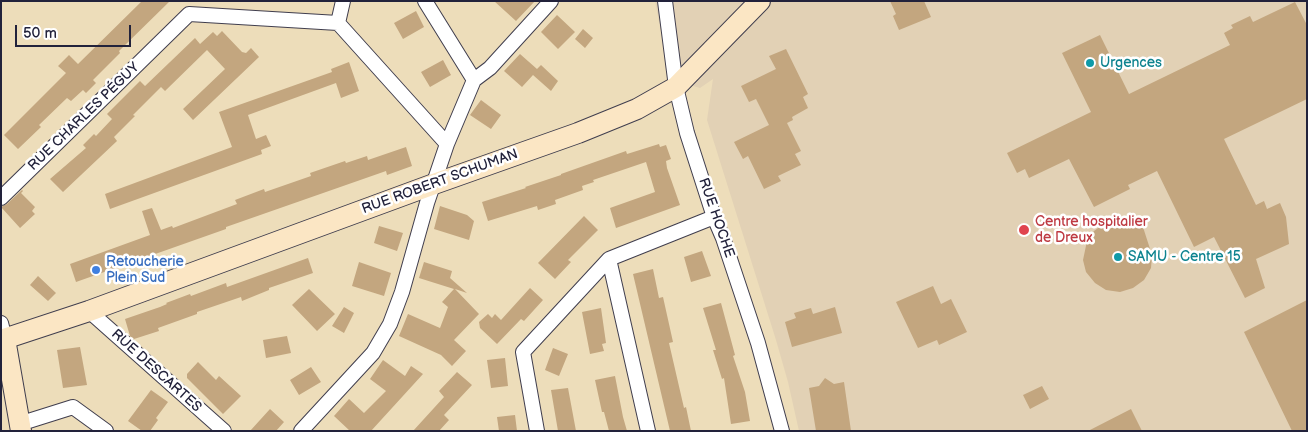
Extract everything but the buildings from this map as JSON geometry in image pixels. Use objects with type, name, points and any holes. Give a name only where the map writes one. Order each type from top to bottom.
[{"type":"street","points":[[343,1],[338,23],[447,144]]},
{"type":"street","points":[[425,1],[474,80]]},
{"type":"street","points":[[300,431],[373,353],[390,324],[402,292],[447,144],[474,80],[490,68],[550,1]]},
{"type":"street","name":"RUE HOCHE","points":[[666,1],[676,87],[687,133],[758,343],[782,431]]},
{"type":"street","name":"RUE ROBERT SCHUMAN","points":[[2,334],[89,311],[624,115],[676,87],[760,1]]},
{"type":"street","name":"RUE CHARLES PÉGUY","points":[[1,198],[189,14],[338,23]]},
{"type":"street","points":[[536,431],[523,352],[609,259],[714,217]]},
{"type":"street","points":[[609,259],[648,431]]},
{"type":"street","name":"RUE DESCARTES","points":[[89,311],[224,431]]},
{"type":"street","points":[[2,334],[20,427],[72,407],[106,431]]},
{"type":"shaded area","name":"Centre hospitalier de Dreux","points":[[655,1],[1307,1],[1307,431],[799,431],[776,340],[707,120],[713,79],[700,88],[670,79]]},
{"type":"place","name":"Urgences","points":[[1090,63]]},
{"type":"place","name":"Centre hospitalier de Dreux","points":[[1024,230]]},
{"type":"place","name":"SAMU - Centre 15","points":[[1118,257]]},
{"type":"place","name":"Retoucherie Plein Sud","points":[[96,270]]}]
